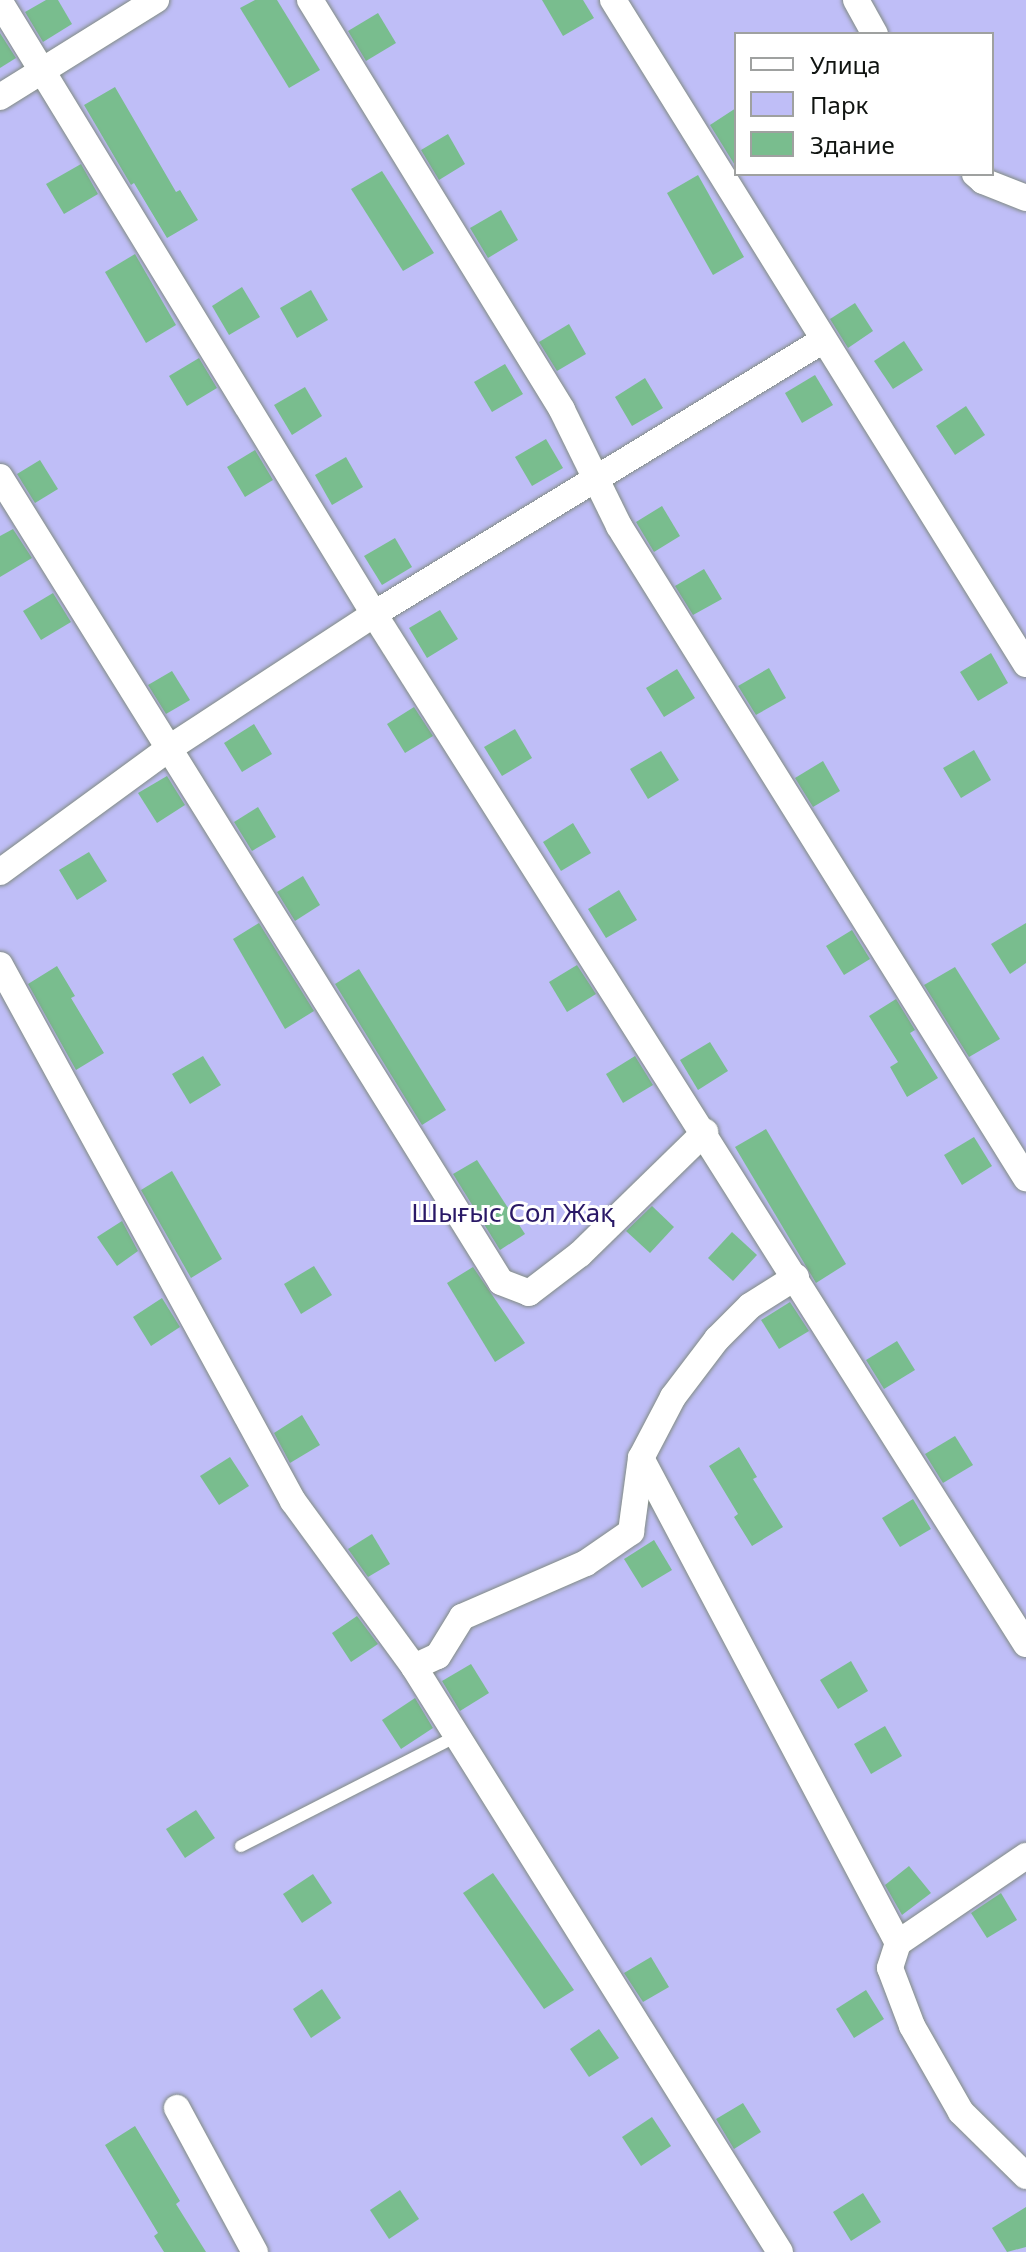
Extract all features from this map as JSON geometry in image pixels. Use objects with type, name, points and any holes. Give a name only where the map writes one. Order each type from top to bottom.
[{"type":"street","points":[[0,97],[156,0]]},
{"type":"street","points":[[310,0],[562,410],[619,526],[1026,1178]]},
{"type":"street","points":[[613,0],[822,341],[1026,664]]},
{"type":"street","points":[[856,0],[874,32]]},
{"type":"street","points":[[0,2],[374,614],[705,1132],[1026,1644]]},
{"type":"street","points":[[977,176],[1026,198]]},
{"type":"street","points":[[0,872],[168,749],[374,614],[822,341]]},
{"type":"street","points":[[0,477],[501,1282],[529,1293],[580,1254],[705,1132]]},
{"type":"street","points":[[0,965],[293,1501],[414,1667],[780,2252]]},
{"type":"street","points":[[414,1667],[438,1656],[462,1617],[586,1563],[631,1532],[641,1458],[673,1397],[717,1339],[750,1306],[796,1277]]},
{"type":"street","points":[[641,1458],[898,1943]]},
{"type":"street","points":[[1026,1856],[898,1943],[890,1968],[912,2026],[961,2112],[1026,2176]]},
{"type":"street","points":[[177,2108],[255,2252]]},
{"type":"lane","points":[[241,1846],[457,1736]]},
{"type":"green space","name":"Шығыс Сол Жақ","points":[[0,0],[1026,0],[1026,2252],[0,2252]]},
{"type":"building","points":[[46,0],[58,0],[72,24],[43,42],[25,12]]},
{"type":"building","points":[[255,0],[277,0],[320,70],[289,88],[240,8]]},
{"type":"building","points":[[542,0],[583,0],[594,18],[563,36]]},
{"type":"building","points":[[378,13],[396,43],[366,61],[348,31]]},
{"type":"building","points":[[0,33],[16,58],[0,68]]},
{"type":"building","points":[[115,87],[176,192],[180,190],[198,220],[167,238],[134,183],[131,185],[84,105]]},
{"type":"building","points":[[734,109],[734,164],[710,125]]},
{"type":"building","points":[[448,134],[465,164],[439,180],[421,150]]},
{"type":"building","points":[[81,164],[98,194],[64,214],[46,184]]},
{"type":"building","points":[[382,171],[434,253],[403,271],[351,189]]},
{"type":"building","points":[[698,175],[744,257],[713,275],[667,193]]},
{"type":"building","points":[[501,210],[518,240],[488,258],[470,228]]},
{"type":"building","points":[[135,254],[176,325],[146,343],[105,272]]},
{"type":"building","points":[[242,287],[260,317],[229,335],[212,306]]},
{"type":"building","points":[[311,290],[328,320],[297,338],[280,308]]},
{"type":"building","points":[[855,303],[873,331],[848,348],[830,319]]},
{"type":"building","points":[[569,324],[586,354],[557,371],[539,342]]},
{"type":"building","points":[[904,341],[923,370],[893,389],[874,361]]},
{"type":"building","points":[[199,358],[217,388],[187,406],[169,376]]},
{"type":"building","points":[[505,364],[523,394],[492,412],[474,382]]},
{"type":"building","points":[[815,375],[833,405],[802,423],[785,393]]},
{"type":"building","points":[[645,378],[663,408],[632,426],[615,397]]},
{"type":"building","points":[[305,387],[322,416],[292,435],[274,405]]},
{"type":"building","points":[[966,406],[985,435],[955,455],[936,426]]},
{"type":"building","points":[[546,439],[563,468],[532,486],[515,457]]},
{"type":"building","points":[[255,450],[273,480],[245,497],[227,467]]},
{"type":"building","points":[[346,457],[363,487],[332,505],[315,475]]},
{"type":"building","points":[[40,460],[58,489],[35,503],[17,474]]},
{"type":"building","points":[[662,506],[680,536],[654,552],[636,522]]},
{"type":"building","points":[[13,529],[32,558],[0,577],[0,536]]},
{"type":"building","points":[[395,538],[412,567],[382,585],[364,556]]},
{"type":"building","points":[[704,569],[722,599],[693,615],[675,586]]},
{"type":"building","points":[[53,593],[71,622],[41,640],[23,611]]},
{"type":"building","points":[[440,610],[458,639],[427,658],[409,628]]},
{"type":"building","points":[[991,653],[1008,683],[978,701],[960,672]]},
{"type":"building","points":[[769,668],[786,698],[756,715],[738,686]]},
{"type":"building","points":[[677,669],[695,698],[664,717],[646,688]]},
{"type":"building","points":[[172,671],[190,700],[166,714],[148,685]]},
{"type":"building","points":[[414,707],[433,736],[405,753],[387,724]]},
{"type":"building","points":[[254,724],[272,754],[242,772],[224,743]]},
{"type":"building","points":[[515,729],[532,758],[502,776],[484,747]]},
{"type":"building","points":[[974,750],[991,780],[961,798],[943,768]]},
{"type":"building","points":[[661,751],[679,780],[648,799],[630,769]]},
{"type":"building","points":[[823,761],[840,791],[813,807],[795,778]]},
{"type":"building","points":[[167,776],[185,805],[157,823],[138,793]]},
{"type":"building","points":[[258,807],[276,837],[252,851],[234,822]]},
{"type":"building","points":[[573,823],[591,853],[561,871],[543,842]]},
{"type":"building","points":[[89,852],[107,881],[77,900],[59,870]]},
{"type":"building","points":[[303,876],[320,905],[295,921],[277,892]]},
{"type":"building","points":[[619,890],[637,920],[606,938],[588,909]]},
{"type":"building","points":[[259,923],[314,1011],[285,1029],[233,939]]},
{"type":"building","points":[[1026,923],[1026,963],[1010,974],[991,944]]},
{"type":"building","points":[[852,930],[870,959],[844,975],[826,946]]},
{"type":"building","points":[[577,965],[596,994],[567,1012],[549,982]]},
{"type":"building","points":[[57,966],[75,996],[71,998],[104,1053],[76,1070],[28,984]]},
{"type":"building","points":[[955,967],[1000,1039],[969,1057],[924,985]]},
{"type":"building","points":[[359,969],[446,1110],[422,1125],[335,984]]},
{"type":"building","points":[[896,999],[915,1030],[910,1033],[938,1078],[907,1097],[890,1067],[898,1062],[869,1016]]},
{"type":"building","points":[[710,1042],[728,1071],[698,1090],[680,1060]]},
{"type":"building","points":[[203,1056],[221,1085],[190,1104],[172,1074]]},
{"type":"building","points":[[635,1056],[653,1085],[623,1103],[606,1074]]},
{"type":"building","points":[[766,1129],[846,1264],[816,1283],[735,1147]]},
{"type":"building","points":[[974,1137],[992,1166],[962,1185],[944,1155]]},
{"type":"building","points":[[477,1160],[525,1234],[500,1250],[453,1174]]},
{"type":"building","points":[[172,1171],[222,1259],[191,1278],[141,1190]]},
{"type":"building","points":[[652,1206],[674,1227],[650,1253],[626,1231]]},
{"type":"building","points":[[122,1221],[138,1251],[117,1266],[97,1237]]},
{"type":"building","points":[[732,1232],[757,1255],[733,1281],[708,1258]]},
{"type":"building","points":[[314,1266],[332,1295],[301,1314],[284,1284]]},
{"type":"building","points":[[473,1267],[525,1343],[495,1362],[447,1283]]},
{"type":"building","points":[[162,1298],[180,1327],[151,1346],[133,1317]]},
{"type":"building","points":[[790,1302],[809,1331],[779,1349],[761,1320]]},
{"type":"building","points":[[897,1341],[915,1370],[884,1389],[866,1360]]},
{"type":"building","points":[[302,1415],[320,1445],[290,1463],[274,1433]]},
{"type":"building","points":[[955,1436],[973,1465],[943,1483],[925,1454]]},
{"type":"building","points":[[739,1447],[757,1477],[753,1479],[783,1527],[752,1546],[734,1517],[738,1514],[709,1466]]},
{"type":"building","points":[[230,1457],[249,1486],[219,1505],[200,1476]]},
{"type":"building","points":[[913,1499],[931,1529],[900,1547],[882,1518]]},
{"type":"building","points":[[372,1534],[390,1564],[368,1577],[348,1549]]},
{"type":"building","points":[[654,1540],[672,1570],[642,1588],[624,1559]]},
{"type":"building","points":[[357,1616],[378,1644],[351,1662],[332,1633]]},
{"type":"building","points":[[851,1661],[868,1691],[838,1709],[820,1680]]},
{"type":"building","points":[[471,1664],[489,1693],[460,1711],[442,1681]]},
{"type":"building","points":[[415,1698],[433,1728],[401,1749],[382,1720]]},
{"type":"building","points":[[885,1726],[902,1756],[871,1774],[854,1744]]},
{"type":"building","points":[[196,1810],[215,1838],[185,1858],[166,1829]]},
{"type":"building","points":[[909,1866],[931,1893],[902,1915],[885,1885]]},
{"type":"building","points":[[493,1873],[574,1990],[544,2009],[463,1893]]},
{"type":"building","points":[[313,1874],[332,1903],[302,1923],[283,1894]]},
{"type":"building","points":[[1001,1893],[1017,1920],[987,1938],[971,1913]]},
{"type":"building","points":[[651,1957],[669,1987],[643,2002],[624,1973]]},
{"type":"building","points":[[322,1989],[341,2018],[311,2038],[293,2009]]},
{"type":"building","points":[[866,1990],[884,2019],[854,2038],[836,2009]]},
{"type":"building","points":[[599,2029],[619,2058],[589,2077],[570,2049]]},
{"type":"building","points":[[743,2103],[761,2132],[734,2149],[716,2119]]},
{"type":"building","points":[[652,2117],[671,2146],[641,2166],[622,2137]]},
{"type":"building","points":[[135,2126],[180,2201],[176,2204],[206,2252],[164,2252],[154,2236],[158,2233],[105,2145]]},
{"type":"building","points":[[400,2190],[419,2219],[389,2239],[370,2210]]},
{"type":"building","points":[[863,2193],[881,2222],[851,2241],[833,2212]]},
{"type":"building","points":[[1026,2207],[1026,2247],[1007,2252],[992,2228]]}]
